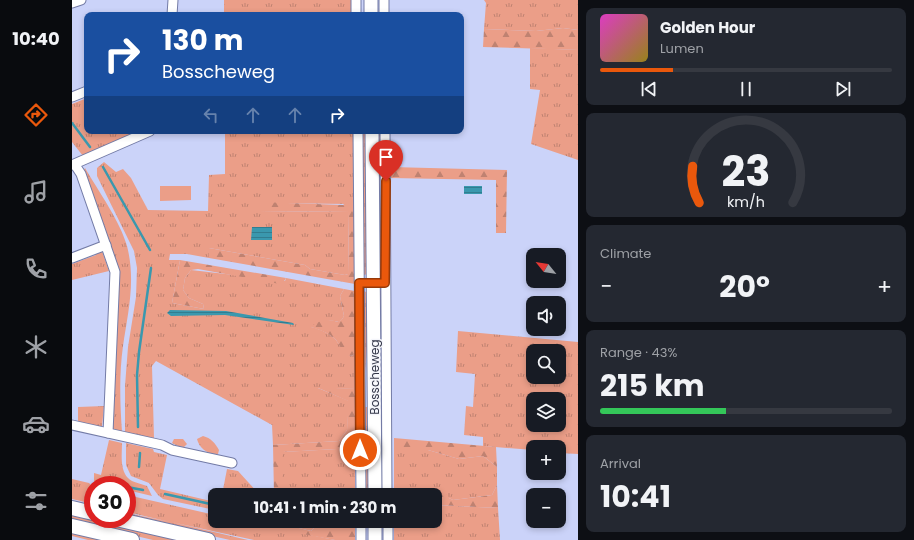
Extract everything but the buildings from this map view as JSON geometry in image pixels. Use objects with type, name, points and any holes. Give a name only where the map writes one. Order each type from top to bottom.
[{"type":"main road","name":"Bosscheweg","points":[[372,134],[379,283],[375,488]]},
{"type":"main road","points":[[72,508],[84,511]]},
{"type":"main road","points":[[136,524],[208,540]]},
{"type":"main road","points":[[72,526],[132,540]]},
{"type":"main road","points":[[375,528],[375,540]]},
{"type":"street","points":[[72,3],[81,0]]},
{"type":"street","points":[[172,12],[173,0]]},
{"type":"street","points":[[384,0],[384,12]]},
{"type":"street","points":[[356,8],[371,8]]},
{"type":"street","points":[[72,97],[84,92]]},
{"type":"street","points":[[108,433],[115,278],[114,267],[81,174],[74,165],[90,156],[143,134]]},
{"type":"street","name":"Bosscheweg","points":[[358,134],[361,488]]},
{"type":"street","name":"Bosscheweg","points":[[385,134],[379,283],[387,488]]},
{"type":"street","points":[[72,258],[106,245]]},
{"type":"street","points":[[359,283],[379,283]]},
{"type":"street","points":[[72,425],[232,463]]},
{"type":"street","points":[[361,528],[361,540]]},
{"type":"street","points":[[388,528],[388,540]]},
{"type":"green space","points":[[224,0],[353,0],[353,12],[224,12]]},
{"type":"green space","points":[[484,0],[578,0],[578,30],[563,28],[536,31],[484,29],[486,3]]},
{"type":"green space","points":[[563,28],[578,30],[578,50],[483,47],[484,29],[536,31]]},
{"type":"green space","points":[[530,48],[578,50],[578,160],[531,144],[540,90],[530,89]]},
{"type":"green space","points":[[84,99],[84,134],[131,134],[83,156],[72,142],[72,104]]},
{"type":"green space","points":[[225,134],[354,134],[354,197],[347,204],[260,203],[260,211],[349,212],[348,274],[345,275],[310,269],[305,265],[209,248],[209,258],[187,254],[170,254],[169,260],[180,260],[172,303],[204,309],[203,304],[189,298],[183,290],[185,278],[191,270],[285,281],[286,278],[344,289],[340,296],[344,316],[342,319],[340,321],[325,321],[311,327],[330,335],[336,340],[344,351],[351,356],[355,354],[355,389],[318,388],[349,401],[347,430],[339,441],[273,445],[272,425],[156,361],[152,366],[154,438],[125,433],[125,386],[128,347],[136,297],[137,268],[134,251],[97,176],[97,168],[104,162],[116,172],[123,169],[131,178],[148,210],[208,211],[209,175],[225,174]]},
{"type":"green space","points":[[361,134],[367,134],[367,274],[364,275]]},
{"type":"green space","points":[[376,134],[382,134],[380,275]]},
{"type":"green space","points":[[391,167],[507,170],[506,233],[496,233],[496,180],[391,178]]},
{"type":"green space","points":[[85,168],[109,207],[124,236],[130,259],[131,284],[129,309],[120,378],[122,432],[113,429],[111,425],[117,270],[83,172]]},
{"type":"green space","points":[[160,186],[191,186],[191,200],[160,201]]},
{"type":"green space","points":[[354,197],[355,284],[209,258],[209,248],[305,265],[310,269],[345,275],[348,274],[349,212],[260,211],[260,202],[343,205]]},
{"type":"green space","points":[[95,251],[102,251],[109,271],[72,280],[72,264],[96,255]]},
{"type":"green space","points":[[180,260],[286,278],[283,283],[280,284],[198,269],[191,270],[185,278],[183,290],[189,298],[203,304],[204,309],[172,303]]},
{"type":"green space","points":[[344,289],[355,291],[355,354],[351,356],[344,351],[336,340],[330,335],[310,327],[323,321],[339,321],[342,319],[344,316],[340,296]]},
{"type":"green space","points":[[364,291],[368,293],[368,332],[365,373],[363,373]]},
{"type":"green space","points":[[380,291],[382,292],[385,488],[380,488]]},
{"type":"green space","points":[[458,331],[578,342],[578,454],[566,453],[566,440],[526,440],[526,449],[483,446],[483,437],[464,435],[466,406],[473,407],[475,374],[456,372]]},
{"type":"green space","points":[[364,386],[365,407],[367,407],[370,488],[364,488]]},
{"type":"green space","points":[[316,387],[355,389],[355,448],[283,452],[283,488],[274,488],[273,445],[339,441],[347,430],[348,401]]},
{"type":"green space","points":[[104,406],[102,426],[99,427],[78,422],[78,407]]},
{"type":"green space","points":[[203,436],[211,439],[219,450],[218,454],[207,452],[202,448],[197,439]]},
{"type":"green space","points":[[394,438],[496,447],[497,467],[483,456],[459,459],[428,450],[394,450]]},
{"type":"green space","points":[[174,439],[183,439],[187,444],[184,447],[178,446],[172,443]]},
{"type":"green space","points":[[109,440],[122,443],[122,464],[126,476],[94,476],[94,473],[101,475]]},
{"type":"green space","points":[[126,443],[153,449],[154,452],[167,455],[160,489],[208,500],[208,509],[163,499],[149,483],[136,478],[136,476],[131,476],[126,465]]},
{"type":"green space","points":[[355,448],[355,488],[283,488],[282,452]]},
{"type":"green space","points":[[394,450],[428,450],[459,459],[483,456],[497,467],[497,485],[492,495],[453,500],[449,498],[442,499],[442,488],[394,488]]},
{"type":"green space","points":[[227,469],[238,471],[254,488],[223,488]]},
{"type":"green space","points":[[72,479],[84,482],[84,502],[72,499]]},
{"type":"green space","points":[[136,482],[147,486],[152,496],[136,492]]},
{"type":"green space","points":[[497,485],[498,508],[442,505],[442,488],[449,498],[453,500],[492,495]]},
{"type":"green space","points":[[136,497],[208,513],[208,528],[276,528],[335,540],[254,540],[171,522],[248,540],[230,540],[136,519],[136,515],[170,522],[136,514]]},
{"type":"green space","points":[[442,505],[498,508],[500,540],[394,540],[394,528],[442,528]]},
{"type":"green space","points":[[72,514],[84,517],[84,524],[72,521]]},
{"type":"green space","points":[[102,528],[131,528],[182,540],[153,540]]},
{"type":"green space","points":[[299,528],[314,528],[311,531]]},
{"type":"green space","points":[[299,528],[311,531],[314,528],[355,528],[355,540],[335,540],[275,529]]},
{"type":"green space","points":[[72,531],[108,540],[88,540],[72,536]]},
{"type":"shaded area","points":[[464,186],[482,186],[482,194],[464,194]]},
{"type":"shaded area","points":[[252,227],[272,227],[272,240],[251,240]]},
{"type":"shaded area","points":[[170,310],[226,311],[293,323],[294,325],[225,315],[171,316],[167,313]]},
{"type":"waterway","points":[[72,123],[90,147]]},
{"type":"waterway","points":[[103,167],[150,250]]},
{"type":"waterway","points":[[138,427],[137,375],[151,268]]},
{"type":"waterway","points":[[139,467],[140,453]]},
{"type":"waterway","points":[[136,489],[143,490]]},
{"type":"waterway","points":[[165,494],[208,503]]},
{"type":"route","points":[[360,450],[359,283],[385,283],[386,181]]}]
